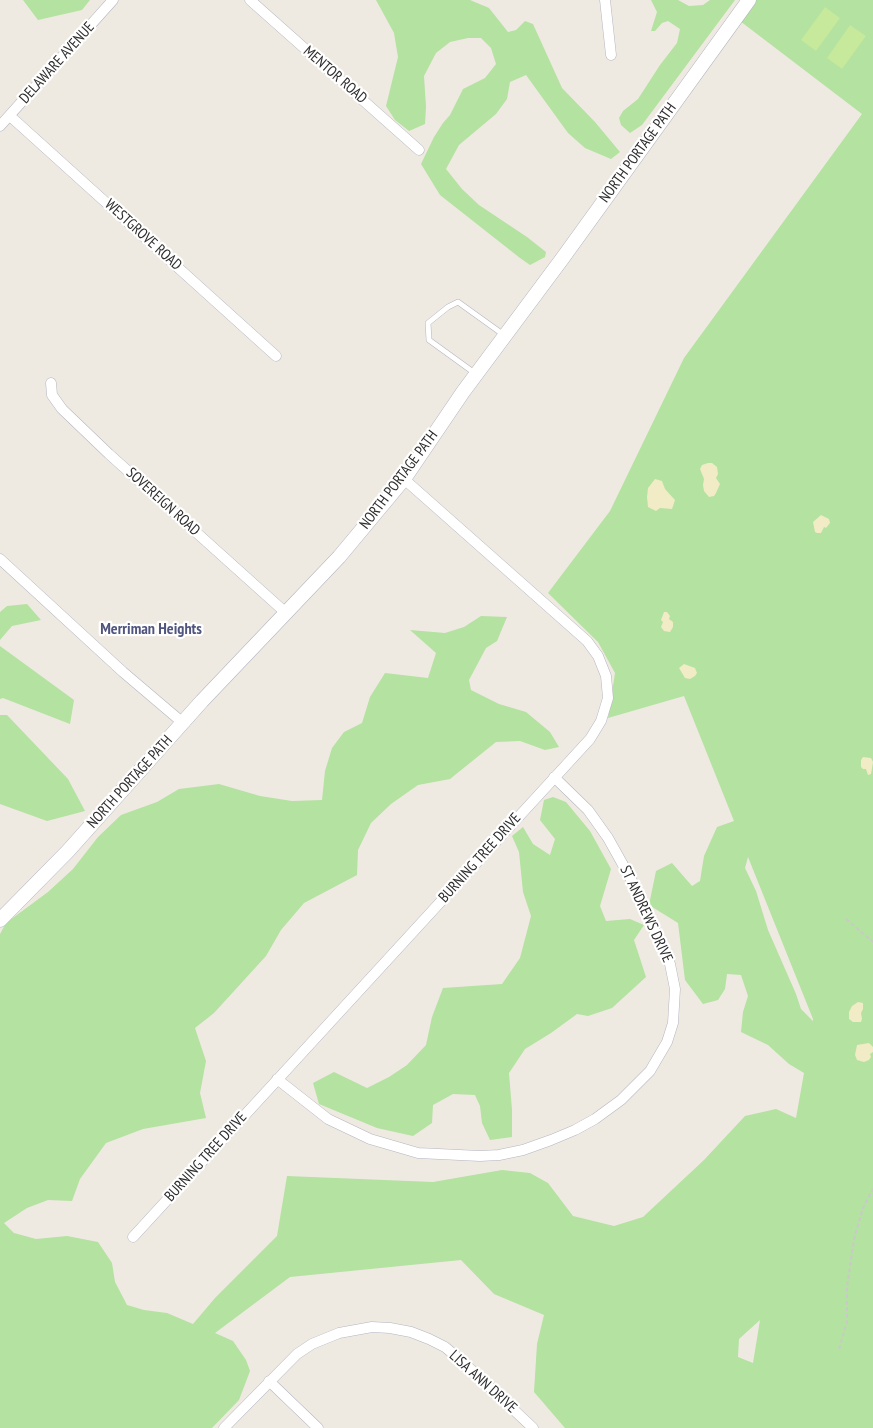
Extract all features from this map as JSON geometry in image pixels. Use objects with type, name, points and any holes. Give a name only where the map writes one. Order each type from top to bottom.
[{"type":"main road","name":"NORTH PORTAGE PATH","points":[[0,920],[68,851],[183,723],[339,557],[404,479],[476,374],[749,0]]},
{"type":"street","name":"DELAWARE AVENUE","points":[[0,126],[113,0]]},
{"type":"street","name":"MENTOR ROAD","points":[[250,0],[419,150]]},
{"type":"street","points":[[605,0],[611,55]]},
{"type":"street","name":"WESTGROVE ROAD","points":[[10,116],[276,356]]},
{"type":"street","name":"SOVEREIGN ROAD","points":[[51,384],[52,395],[62,409],[109,454],[286,613]]},
{"type":"street","name":"BURNING TREE DRIVE","points":[[133,1237],[590,739],[601,720],[608,698],[606,676],[598,656],[587,642],[404,479]]},
{"type":"street","points":[[0,559],[183,723]]},
{"type":"street","name":"ST ANDREWS DRIVE","points":[[277,1080],[328,1119],[370,1139],[418,1153],[480,1156],[499,1155],[522,1150],[575,1130],[595,1119],[620,1100],[650,1071],[668,1042],[673,1023],[675,989],[670,964],[632,881],[608,838],[584,806],[554,777]]},
{"type":"street","name":"LISA ANN DRIVE","points":[[224,1428],[297,1354],[312,1344],[339,1333],[360,1328],[390,1328],[410,1332],[429,1339],[445,1348],[465,1364],[533,1428]]},
{"type":"street","points":[[269,1381],[318,1428]]},
{"type":"lane","points":[[476,374],[429,340],[428,324],[448,307],[458,302],[505,336]]},
{"type":"path","points":[[846,919],[873,942]]},
{"type":"path","points":[[839,1349],[847,1322],[847,1287],[854,1239],[863,1208],[873,1190]]},
{"type":"green space","points":[[23,0],[90,0],[82,10],[38,20]]},
{"type":"green space","points":[[376,0],[470,0],[489,8],[508,32],[516,30],[525,21],[533,24],[562,88],[595,122],[620,152],[611,159],[585,148],[568,133],[526,75],[510,82],[507,99],[496,114],[459,145],[446,169],[462,189],[479,205],[527,237],[546,252],[545,257],[530,265],[520,258],[440,195],[421,164],[434,137],[450,115],[463,89],[485,78],[496,64],[491,48],[481,38],[468,38],[450,42],[436,53],[424,76],[425,124],[409,131],[395,120],[386,106],[398,57],[394,33]]},
{"type":"green space","points":[[651,0],[678,0],[689,6],[703,5],[710,0],[735,0],[642,125],[630,133],[621,125],[619,118],[623,111],[638,99],[677,43],[680,29],[668,21],[662,23],[655,31],[651,31],[657,12]]},
{"type":"green space","points":[[755,0],[873,0],[873,1428],[565,1428],[534,1392],[537,1344],[544,1315],[494,1294],[461,1260],[290,1277],[215,1333],[233,1341],[246,1360],[250,1371],[239,1400],[212,1428],[0,1428],[0,934],[6,923],[48,892],[73,869],[98,837],[121,815],[157,802],[179,789],[219,784],[260,796],[292,801],[322,800],[325,771],[332,748],[344,732],[362,723],[370,697],[385,673],[428,678],[436,653],[410,630],[445,633],[464,627],[481,616],[507,617],[497,641],[486,648],[469,680],[471,690],[499,704],[526,712],[550,732],[559,747],[545,750],[520,741],[496,742],[450,779],[418,785],[391,804],[371,823],[358,850],[357,875],[304,903],[281,930],[266,956],[214,1013],[195,1028],[206,1061],[200,1093],[206,1118],[143,1129],[106,1143],[80,1179],[72,1201],[48,1200],[27,1208],[4,1223],[14,1233],[36,1239],[67,1236],[98,1242],[112,1263],[115,1282],[127,1305],[144,1310],[167,1313],[193,1324],[215,1298],[277,1236],[287,1176],[433,1182],[502,1170],[530,1173],[548,1183],[573,1216],[614,1226],[643,1217],[704,1160],[745,1116],[776,1109],[796,1118],[804,1073],[789,1064],[768,1045],[741,1032],[743,1012],[748,996],[741,975],[727,974],[725,989],[718,1000],[703,1004],[685,980],[678,923],[649,905],[656,871],[672,863],[692,886],[700,881],[704,856],[717,827],[734,821],[684,696],[608,718],[615,673],[598,642],[548,593],[610,511],[684,358],[862,114],[740,21]],"holes":[[[748,857],[813,1019],[813,1021],[801,1009],[768,930],[756,891],[745,868]],[[760,1320],[753,1363],[738,1357],[739,1339]]]},
{"type":"green space","points":[[825,7],[840,18],[816,51],[801,40]]},
{"type":"green space","points":[[850,25],[866,36],[842,69],[827,58]]},
{"type":"green space","points":[[27,604],[41,620],[12,626],[0,640],[0,612],[7,606]]},
{"type":"green space","points":[[0,646],[74,700],[70,724],[3,698],[0,699]]},
{"type":"green space","points":[[0,715],[7,715],[68,779],[85,811],[47,821],[0,804]]},
{"type":"green space","points":[[553,797],[566,802],[590,831],[611,869],[600,906],[606,921],[630,919],[644,925],[634,940],[646,977],[612,1008],[588,1016],[577,1014],[525,1049],[509,1073],[512,1137],[490,1140],[482,1123],[480,1106],[475,1095],[453,1094],[433,1105],[432,1123],[413,1136],[377,1128],[319,1104],[313,1083],[334,1072],[367,1088],[407,1065],[426,1045],[432,1017],[443,988],[502,984],[520,958],[531,916],[523,892],[519,852],[512,836],[523,827],[533,844],[550,855],[555,839],[540,820],[544,800]]},
{"type":"sand","points":[[712,463],[717,467],[718,474],[716,478],[720,484],[714,496],[709,497],[704,491],[704,479],[700,469],[702,465]]},
{"type":"sand","points":[[655,479],[662,481],[665,489],[675,500],[672,509],[660,508],[656,511],[648,507],[648,488]]},
{"type":"sand","points":[[821,515],[829,519],[830,523],[826,528],[824,527],[821,533],[817,533],[815,532],[813,522]]},
{"type":"sand","points":[[664,612],[667,612],[670,616],[669,619],[673,622],[670,632],[664,631],[661,627]]},
{"type":"sand","points":[[684,664],[695,668],[697,673],[695,676],[690,679],[685,678],[679,668]]},
{"type":"sand","points":[[863,757],[871,758],[873,762],[871,774],[868,775],[866,769],[861,767]]},
{"type":"sand","points":[[858,1002],[863,1003],[862,1019],[861,1022],[853,1022],[849,1019],[849,1012],[852,1006]]},
{"type":"sand","points":[[869,1043],[873,1047],[873,1052],[870,1054],[869,1060],[864,1062],[857,1060],[855,1055],[857,1045]]},
{"type":"district","name":"Merriman Heights","points":[[151,629]]}]
